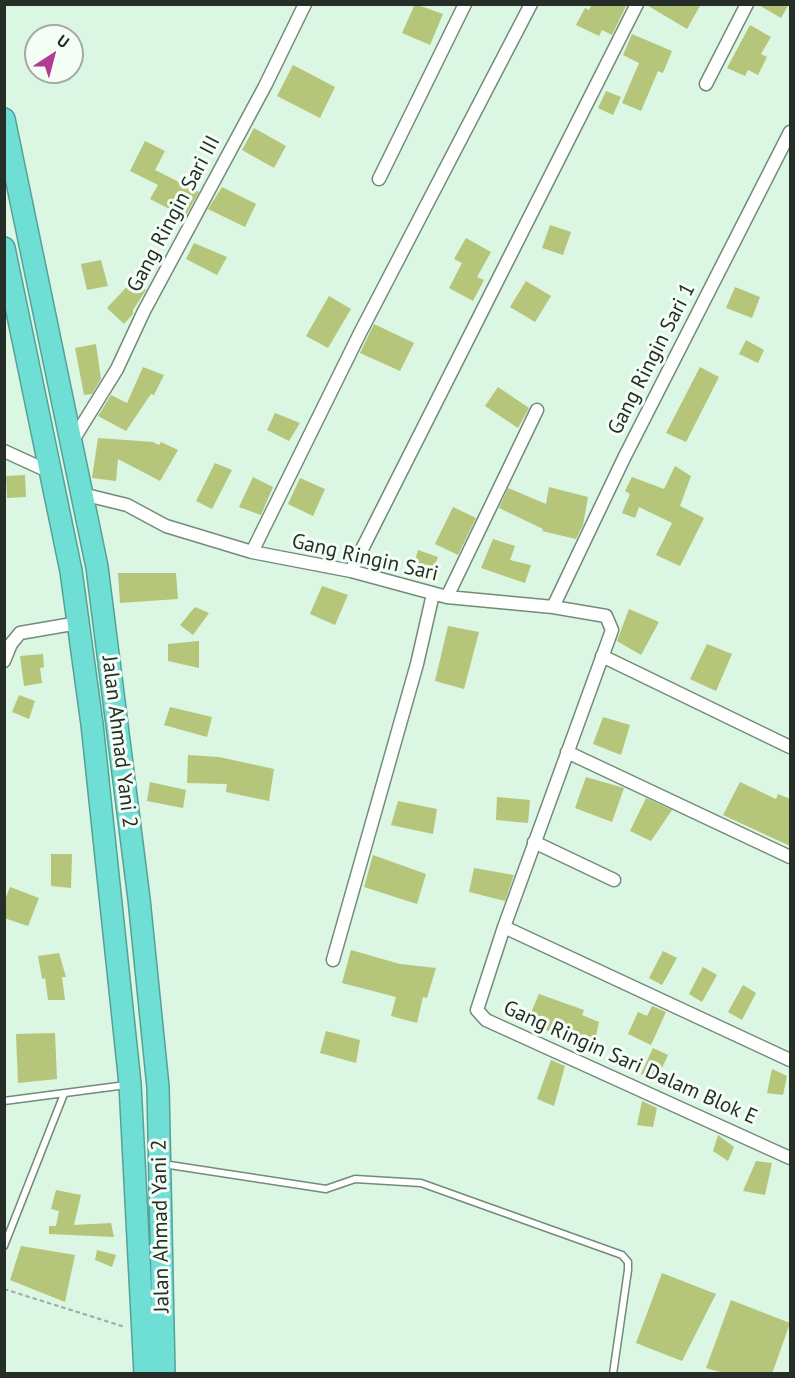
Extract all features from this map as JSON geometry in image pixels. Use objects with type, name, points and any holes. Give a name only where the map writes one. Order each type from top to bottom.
[{"type":"highway","name":"Jalan Ahmad Yani 2","points":[[4,119],[73,440],[97,567],[139,899],[158,1087],[164,1374]]},
{"type":"highway","name":"Jalan Ahmad Yani 2","points":[[4,248],[71,571],[94,736],[130,1084],[145,1374]]},
{"type":"street","name":"Gang Ringin Sari III","points":[[73,440],[117,369],[305,4]]},
{"type":"street","points":[[379,179],[465,4]]},
{"type":"street","points":[[254,548],[380,293],[531,4]]},
{"type":"street","points":[[351,571],[637,4]]},
{"type":"street","points":[[706,84],[747,4]]},
{"type":"street","name":"Gang Ringin Sari 1","points":[[553,607],[624,458],[790,132]]},
{"type":"street","points":[[449,591],[537,410]]},
{"type":"street","points":[[4,451],[50,472]]},
{"type":"street","name":"Gang Ringin Sari","points":[[82,494],[127,505],[166,526],[351,571],[434,594],[449,591],[608,618],[612,630],[602,656]]},
{"type":"street","points":[[333,960],[417,664],[434,594]]},
{"type":"street","points":[[4,661],[11,644],[20,633],[78,623]]},
{"type":"street","points":[[790,747],[602,656],[504,927],[790,1060]]},
{"type":"street","points":[[567,752],[790,856]]},
{"type":"street","points":[[534,842],[614,880]]},
{"type":"street","name":"Gang Ringin Sari Dalam Blok E","points":[[504,927],[477,1010],[486,1020],[790,1158]]},
{"type":"lane","points":[[4,1101],[130,1084]]},
{"type":"lane","points":[[4,1245],[64,1094]]},
{"type":"lane","points":[[158,1163],[326,1189],[355,1179],[421,1183],[622,1255],[627,1262],[628,1270],[613,1374]]},
{"type":"path","points":[[4,1289],[144,1333]]},
{"type":"building","points":[[415,4],[443,14],[430,45],[402,33]]},
{"type":"building","points":[[592,4],[627,4],[612,35],[602,30],[599,36],[576,25],[585,8],[589,10]]},
{"type":"building","points":[[645,4],[701,4],[687,29]]},
{"type":"building","points":[[757,4],[789,4],[781,18]]},
{"type":"building","points":[[750,25],[771,37],[761,54],[767,57],[758,75],[748,70],[745,76],[727,68]]},
{"type":"building","points":[[632,34],[672,51],[663,73],[658,71],[641,111],[622,103],[639,63],[623,55]]},
{"type":"building","points":[[293,65],[335,87],[320,118],[277,96]]},
{"type":"building","points":[[606,91],[621,97],[613,115],[598,108]]},
{"type":"building","points":[[254,128],[286,146],[274,168],[242,150]]},
{"type":"building","points":[[145,141],[165,151],[155,170],[199,192],[185,217],[150,199],[158,185],[130,171]]},
{"type":"building","points":[[222,187],[256,204],[245,227],[208,209]]},
{"type":"building","points":[[550,225],[571,232],[563,255],[542,248]]},
{"type":"building","points":[[466,238],[491,252],[477,277],[484,280],[473,301],[449,288],[462,263],[454,259]]},
{"type":"building","points":[[194,243],[227,257],[217,275],[186,259]]},
{"type":"building","points":[[101,260],[108,286],[87,290],[81,264]]},
{"type":"building","points":[[134,279],[146,290],[133,310],[133,314],[124,324],[107,308]]},
{"type":"building","points":[[526,281],[551,296],[535,322],[510,307]]},
{"type":"building","points":[[735,287],[760,297],[752,318],[726,308]]},
{"type":"building","points":[[329,296],[351,309],[328,348],[306,336]]},
{"type":"building","points":[[374,324],[414,343],[400,371],[360,353]]},
{"type":"building","points":[[746,340],[764,350],[758,363],[739,354]]},
{"type":"building","points":[[96,344],[101,379],[92,394],[84,395],[75,348]]},
{"type":"building","points":[[143,367],[164,375],[154,395],[151,394],[126,431],[98,416],[111,395],[127,403]]},
{"type":"building","points":[[700,367],[719,377],[686,442],[666,433]]},
{"type":"building","points":[[498,387],[529,408],[518,428],[485,406]]},
{"type":"building","points":[[275,413],[300,423],[289,441],[267,430]]},
{"type":"building","points":[[98,438],[153,442],[159,445],[161,442],[178,450],[160,481],[118,459],[116,481],[92,478]]},
{"type":"building","points":[[215,463],[232,470],[212,509],[196,501]]},
{"type":"building","points":[[675,466],[691,476],[680,506],[704,518],[680,566],[656,555],[672,523],[639,507],[635,518],[622,513],[630,494],[625,491],[632,477],[664,489]]},
{"type":"building","points":[[25,475],[26,497],[7,498],[6,476]]},
{"type":"building","points":[[253,477],[273,487],[261,515],[239,507]]},
{"type":"building","points":[[300,478],[325,489],[313,516],[288,504]]},
{"type":"building","points":[[549,487],[588,497],[583,525],[576,539],[542,531],[543,529],[499,508],[508,488],[546,504]]},
{"type":"building","points":[[453,507],[476,518],[458,555],[435,544]]},
{"type":"building","points":[[493,539],[515,546],[510,560],[531,565],[525,583],[481,568]]},
{"type":"building","points":[[418,550],[438,557],[429,579],[412,571]]},
{"type":"building","points":[[118,573],[176,573],[178,599],[120,603]]},
{"type":"building","points":[[322,586],[348,595],[335,625],[310,614]]},
{"type":"building","points":[[195,607],[209,613],[193,635],[180,625]]},
{"type":"building","points":[[629,609],[659,622],[641,655],[617,641]]},
{"type":"building","points":[[448,626],[479,632],[464,689],[435,681]]},
{"type":"building","points":[[199,641],[199,668],[168,661],[168,644]]},
{"type":"building","points":[[707,644],[732,654],[716,691],[690,679]]},
{"type":"building","points":[[43,654],[44,667],[40,668],[42,683],[24,686],[20,656]]},
{"type":"building","points":[[19,695],[35,701],[29,719],[12,712]]},
{"type":"building","points":[[170,707],[212,717],[207,737],[164,725]]},
{"type":"building","points":[[603,717],[630,725],[621,755],[593,744]]},
{"type":"building","points":[[188,755],[219,757],[274,769],[269,801],[226,792],[227,784],[187,783]]},
{"type":"building","points":[[586,777],[624,788],[612,822],[575,808]]},
{"type":"building","points":[[150,782],[186,790],[183,808],[147,801]]},
{"type":"building","points":[[740,782],[776,799],[778,794],[790,799],[790,846],[723,815]]},
{"type":"building","points":[[497,797],[530,800],[528,823],[496,820]]},
{"type":"building","points":[[646,798],[672,810],[651,841],[630,831]]},
{"type":"building","points":[[398,801],[437,809],[433,834],[391,825]]},
{"type":"building","points":[[51,854],[72,854],[71,888],[51,886]]},
{"type":"building","points":[[373,855],[426,874],[417,904],[364,887]]},
{"type":"building","points":[[474,868],[514,875],[505,901],[469,892]]},
{"type":"building","points":[[10,887],[39,898],[28,926],[4,918],[4,902]]},
{"type":"building","points":[[351,950],[400,964],[436,968],[427,998],[423,997],[417,1023],[391,1016],[396,997],[342,983]]},
{"type":"building","points":[[663,951],[677,958],[662,985],[649,978]]},
{"type":"building","points":[[59,953],[66,977],[62,977],[65,1000],[48,1000],[45,978],[42,979],[38,956]]},
{"type":"building","points":[[703,967],[717,975],[702,1002],[689,994]]},
{"type":"building","points":[[743,985],[756,993],[742,1020],[728,1012]]},
{"type":"building","points":[[539,994],[584,1010],[582,1015],[599,1022],[595,1041],[565,1038],[527,1022]]},
{"type":"building","points":[[652,1006],[666,1012],[651,1045],[628,1034],[638,1012],[647,1016]]},
{"type":"building","points":[[326,1031],[360,1040],[356,1063],[320,1053]]},
{"type":"building","points":[[55,1033],[57,1079],[18,1083],[16,1034]]},
{"type":"building","points":[[653,1048],[668,1055],[656,1081],[641,1074]]},
{"type":"building","points":[[551,1060],[565,1066],[554,1106],[537,1099]]},
{"type":"building","points":[[772,1069],[787,1076],[783,1095],[767,1093]]},
{"type":"building","points":[[642,1101],[657,1108],[653,1127],[637,1125]]},
{"type":"building","points":[[718,1135],[734,1147],[728,1161],[713,1151]]},
{"type":"building","points":[[756,1161],[772,1163],[765,1195],[743,1191]]},
{"type":"building","points":[[56,1190],[81,1195],[74,1225],[111,1223],[114,1237],[49,1234],[49,1226],[56,1226],[59,1211],[51,1209]]},
{"type":"building","points":[[21,1246],[75,1255],[65,1302],[10,1280]]},
{"type":"building","points":[[97,1250],[116,1255],[112,1267],[95,1260]]},
{"type":"building","points":[[662,1273],[716,1294],[682,1361],[636,1343]]},
{"type":"building","points":[[731,1300],[790,1323],[772,1374],[727,1374],[706,1368]]}]
